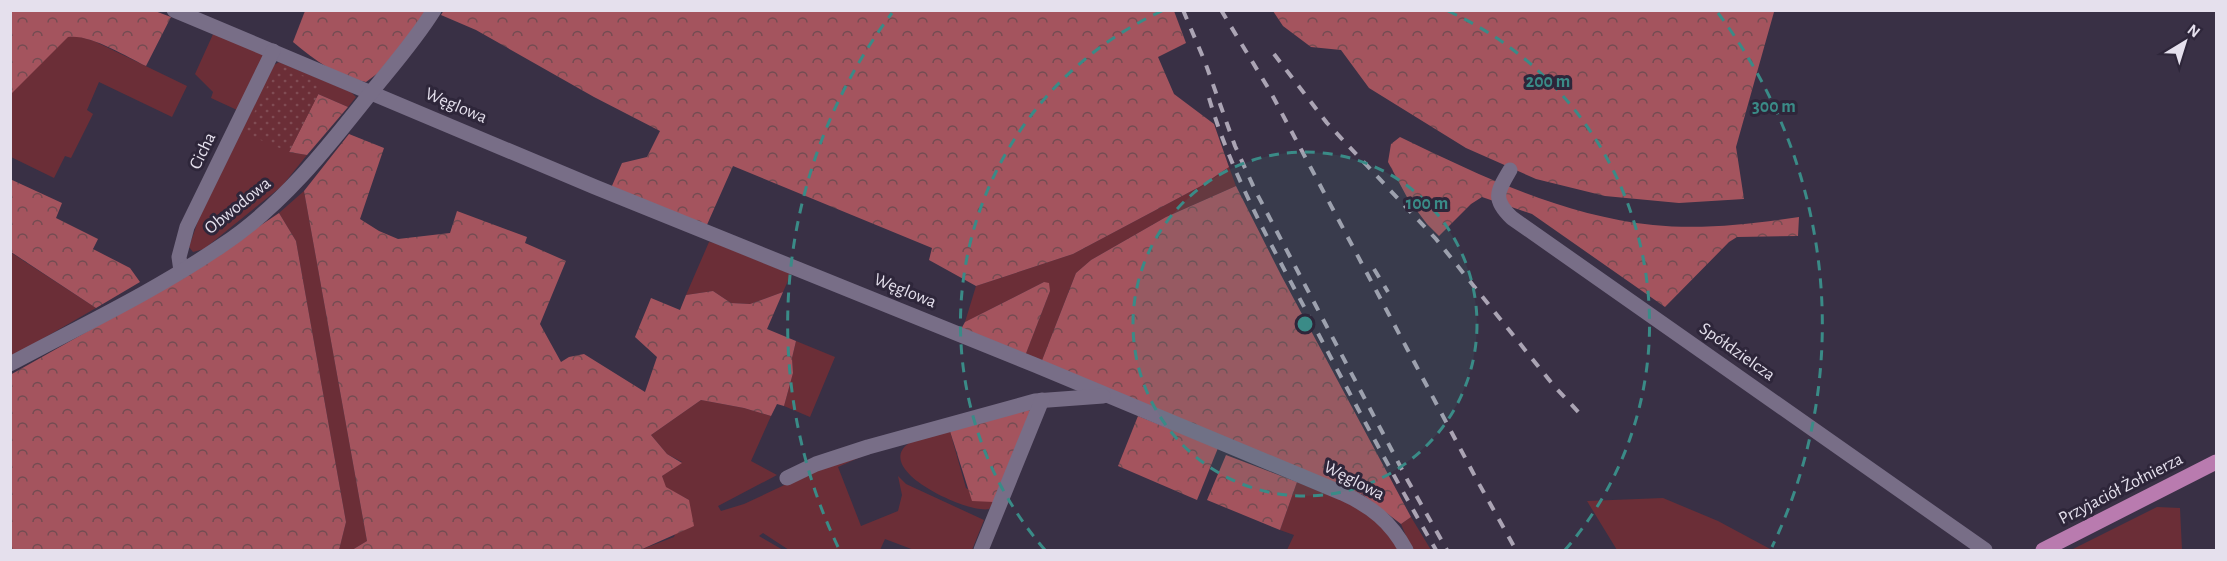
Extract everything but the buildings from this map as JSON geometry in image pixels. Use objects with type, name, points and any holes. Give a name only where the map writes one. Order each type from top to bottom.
[{"type":"main road","name":"Przyjaciół Żołnierza","points":[[2043,550],[2217,462]]},
{"type":"street","points":[[174,10],[372,92]]},
{"type":"street","name":"Obwodowa","points":[[10,364],[181,271],[223,245],[281,199],[372,92],[422,30],[434,10]]},
{"type":"street","name":"Cicha","points":[[181,271],[179,257],[187,227],[273,51]]},
{"type":"street","name":"Węglowa","points":[[372,92],[595,187],[1035,364],[1106,396],[1357,500],[1390,525],[1406,550]]},
{"type":"street","name":"Spółdzielcza","points":[[1510,170],[1499,189],[1498,201],[1501,208],[1512,218],[1985,550]]},
{"type":"street","points":[[787,478],[816,464],[877,444],[1042,400],[1106,396]]},
{"type":"street","points":[[981,550],[1042,400]]},
{"type":"shaded area","points":[[214,32],[264,55],[237,110],[211,98],[213,92],[195,74]]},
{"type":"shaded area","points":[[77,36],[94,41],[187,86],[172,117],[99,82],[87,110],[93,114],[71,158],[65,156],[54,178],[11,157],[10,94],[67,37]]},
{"type":"shaded area","points":[[279,62],[351,92],[356,97],[348,107],[318,94],[322,85],[289,152],[307,155],[282,186],[204,249],[193,252],[189,247],[199,218],[274,65]]},
{"type":"shaded area","points":[[283,66],[323,85],[289,152],[244,133],[268,85]]},
{"type":"shaded area","points":[[1229,167],[1236,186],[1166,217],[1091,260],[1076,273],[1041,363],[1025,356],[1050,291],[1044,282],[965,322],[976,286],[1073,254],[1201,186]]},
{"type":"shaded area","points":[[304,191],[367,541],[352,550],[339,550],[346,522],[296,241],[279,213]]},
{"type":"shaded area","points":[[709,242],[791,274],[783,292],[750,304],[731,303],[713,291],[686,295]]},
{"type":"shaded area","points":[[10,252],[96,308],[11,357],[10,357]]},
{"type":"shaded area","points":[[796,341],[835,357],[810,417],[784,406],[793,373],[792,358]]},
{"type":"shaded area","points":[[701,400],[771,416],[751,461],[777,475],[718,506],[721,511],[744,504],[823,467],[865,455],[838,467],[861,526],[898,511],[902,495],[898,476],[906,484],[984,520],[972,550],[914,550],[885,539],[880,550],[789,550],[763,533],[759,536],[783,550],[640,550],[674,537],[689,500],[665,487],[662,476],[682,462],[667,454],[651,435]]},
{"type":"shaded area","points":[[949,428],[966,488],[994,502],[989,509],[963,505],[927,488],[912,477],[903,465],[901,454],[909,443]]},
{"type":"shaded area","points":[[1297,482],[1369,512],[1401,550],[1287,550],[1294,535],[1280,530]]},
{"type":"shaded area","points":[[1663,498],[1718,521],[1772,550],[1617,550],[1587,501]]},
{"type":"shaded area","points":[[2157,507],[2180,508],[2182,550],[2071,550]]},
{"type":"shaded area","points":[[1411,517],[1431,550],[1412,550],[1401,524]]},
{"type":"green space","points":[[444,10],[1174,11],[1186,43],[1158,57],[1174,94],[1214,124],[1229,167],[1201,186],[1073,254],[976,286],[929,260],[932,248],[733,166],[706,227],[611,188],[622,163],[647,157],[660,131],[594,97],[476,30],[441,15]]},
{"type":"green space","points":[[1767,10],[1774,12],[1736,147],[1744,199],[1679,203],[1605,196],[1536,179],[1466,148],[1369,88],[1341,50],[1311,47],[1283,26],[1273,11]]},
{"type":"green space","points":[[11,11],[155,11],[171,17],[146,66],[97,42],[68,37],[11,94]]},
{"type":"green space","points":[[305,11],[429,11],[378,73],[366,82],[345,76],[327,67],[293,42]]},
{"type":"green space","points":[[318,94],[348,107],[307,155],[289,152]]},
{"type":"green space","points":[[349,134],[384,148],[360,219],[379,231],[398,239],[450,233],[457,211],[527,237],[525,243],[566,261],[540,324],[561,362],[569,357],[584,354],[645,392],[657,357],[635,337],[651,298],[680,310],[686,295],[713,291],[731,303],[750,304],[783,292],[767,329],[796,341],[792,358],[793,373],[784,406],[777,404],[771,416],[701,400],[651,435],[667,454],[682,463],[662,476],[666,487],[689,500],[694,526],[640,550],[352,550],[367,541],[304,191]]},
{"type":"green space","points":[[1400,137],[1492,180],[1587,213],[1653,225],[1690,227],[1745,224],[1799,217],[1798,236],[1737,237],[1729,242],[1665,307],[1532,214],[1482,197],[1471,204],[1439,236],[1408,199],[1388,162],[1391,144]]},
{"type":"green space","points":[[10,179],[62,203],[56,218],[98,239],[93,249],[130,268],[140,282],[96,308],[11,252]]},
{"type":"green space","points":[[1236,186],[1281,275],[1411,517],[1401,524],[1363,495],[1041,363],[1076,273],[1091,260],[1166,217]]},
{"type":"green space","points":[[279,213],[296,241],[346,522],[339,550],[11,550],[10,375],[184,277]]},
{"type":"green space","points":[[1044,282],[1049,283],[1050,291],[1025,356],[960,331],[965,322]]},
{"type":"green space","points":[[1030,407],[1032,416],[994,502],[972,501],[949,428]]},
{"type":"green space","points":[[1138,416],[1218,448],[1197,500],[1118,466]]},
{"type":"green space","points":[[1226,455],[1297,482],[1280,530],[1207,500]]},
{"type":"railway","points":[[1183,10],[1205,62],[1235,146],[1255,190],[1408,481],[1447,550]]},
{"type":"railway","points":[[1221,10],[1270,91],[1516,550]]},
{"type":"railway","points":[[1274,54],[1327,123],[1436,239],[1554,386],[1584,418]]},
{"type":"railway","points":[[1209,98],[1229,155],[1267,237],[1436,550]]},
{"type":"railway","points":[[1374,269],[1388,292]]}]
